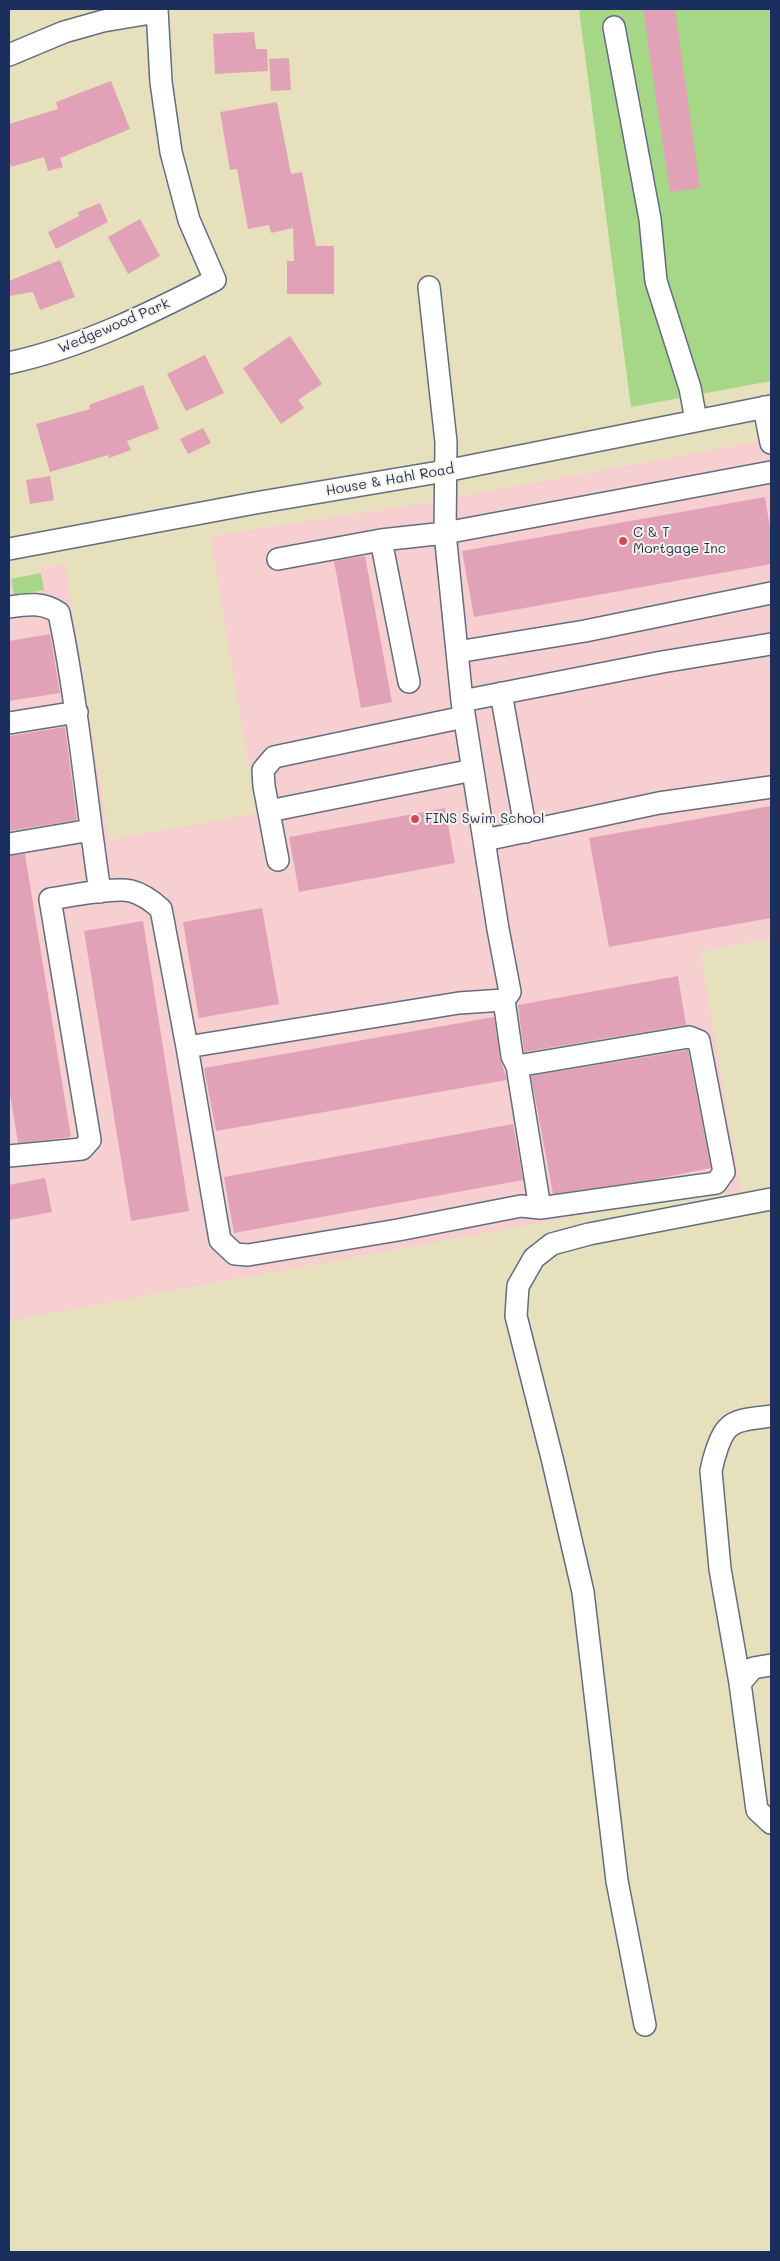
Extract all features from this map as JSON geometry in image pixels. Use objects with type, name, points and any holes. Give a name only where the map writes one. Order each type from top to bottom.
[{"type":"street","points":[[9,55],[64,32],[104,20],[157,10]]},
{"type":"street","name":"Wedgewood Park","points":[[9,363],[86,341],[148,314],[215,280],[189,220],[171,152],[161,82],[157,10]]},
{"type":"street","points":[[614,27],[650,219],[656,281],[690,388],[696,420]]},
{"type":"street","points":[[429,287],[446,442],[444,533],[463,709],[498,929],[510,992],[504,1000],[512,1056],[517,1066],[540,1208]]},
{"type":"street","points":[[768,407],[771,443]]},
{"type":"street","name":"House & Hahl Road","points":[[9,549],[255,503],[446,471],[768,407]]},
{"type":"street","points":[[278,559],[381,540],[444,533],[771,472]]},
{"type":"street","points":[[381,540],[409,682]]},
{"type":"street","points":[[457,652],[585,631],[771,593]]},
{"type":"street","points":[[9,607],[26,604],[50,606],[59,614],[77,712],[100,892]]},
{"type":"street","points":[[278,860],[263,770],[274,757],[463,709],[501,693],[662,662],[770,650]]},
{"type":"street","points":[[501,693],[526,832]]},
{"type":"street","points":[[9,723],[77,712]]},
{"type":"street","points":[[269,810],[473,770]]},
{"type":"street","points":[[485,840],[659,803],[771,787]]},
{"type":"street","points":[[9,844],[91,830]]},
{"type":"street","points":[[9,1156],[82,1148],[90,1140],[50,900],[100,892],[131,890],[149,899],[161,909],[220,1240],[235,1254],[248,1255],[370,1235],[521,1206],[540,1208],[716,1183],[724,1172],[699,1041],[688,1037],[517,1066]]},
{"type":"street","points":[[187,1047],[459,1003],[504,1000]]},
{"type":"street","points":[[645,2025],[617,1881],[583,1592],[554,1462],[516,1316],[518,1286],[534,1258],[552,1244],[589,1234],[771,1199]]},
{"type":"street","points":[[771,1416],[736,1423],[728,1427],[710,1471],[720,1568],[740,1684],[757,1810],[771,1823]]},
{"type":"street","points":[[740,1684],[753,1668],[771,1665]]},
{"type":"shaded area","points":[[771,439],[771,938],[700,952],[741,1191],[638,1205],[9,1321],[9,574],[14,595],[44,590],[40,568],[65,564],[109,840],[257,813],[210,536],[407,506]]},
{"type":"green space","points":[[579,9],[771,9],[771,381],[631,407]]},
{"type":"green space","points":[[41,573],[44,590],[14,595],[11,579]]},
{"type":"building","points":[[643,9],[675,9],[700,188],[670,192]]},
{"type":"building","points":[[254,32],[256,49],[267,49],[268,71],[215,74],[213,34]]},
{"type":"building","points":[[289,58],[291,90],[271,91],[269,59]]},
{"type":"building","points":[[111,81],[130,129],[60,158],[63,167],[48,171],[44,157],[11,167],[9,160],[9,124],[58,109],[56,102]]},
{"type":"building","points":[[277,102],[291,174],[302,172],[316,246],[334,246],[334,294],[287,294],[287,261],[294,261],[293,228],[271,233],[269,225],[248,229],[237,169],[230,170],[220,112]]},
{"type":"building","points":[[100,203],[108,222],[56,249],[48,232],[79,216],[78,212]]},
{"type":"building","points":[[140,219],[160,256],[128,274],[108,237]]},
{"type":"building","points":[[60,260],[75,297],[40,310],[33,292],[9,296],[9,281]]},
{"type":"building","points":[[290,336],[322,384],[298,400],[304,408],[281,424],[243,368]]},
{"type":"building","points":[[205,355],[224,393],[186,411],[167,374]]},
{"type":"building","points":[[143,385],[159,429],[127,441],[131,450],[109,458],[108,455],[50,472],[36,424],[90,409],[89,405]]},
{"type":"building","points":[[203,428],[211,443],[188,454],[180,439]]},
{"type":"building","points":[[50,476],[54,500],[30,504],[26,480]]},
{"type":"building","points":[[765,497],[771,534],[771,564],[474,617],[462,551]]},
{"type":"building","points":[[365,556],[392,702],[361,708],[334,561]]},
{"type":"building","points":[[50,634],[60,693],[9,701],[9,641]]},
{"type":"building","points":[[65,727],[77,820],[9,831],[9,736]]},
{"type":"building","points":[[771,806],[771,918],[609,947],[589,838]]},
{"type":"building","points":[[445,808],[455,863],[299,892],[289,837]]},
{"type":"building","points":[[25,854],[71,1137],[18,1143],[9,1088],[9,856]]},
{"type":"building","points":[[262,908],[279,1004],[199,1018],[183,922]]},
{"type":"building","points":[[143,921],[189,1211],[131,1221],[84,931]]},
{"type":"building","points":[[678,976],[686,1025],[524,1052],[518,1005]]},
{"type":"building","points":[[494,1017],[500,1058],[507,1080],[216,1131],[204,1068]]},
{"type":"building","points":[[688,1050],[711,1168],[651,1180],[553,1194],[531,1076]]},
{"type":"building","points":[[513,1124],[523,1180],[234,1233],[224,1177]]},
{"type":"building","points":[[45,1178],[52,1212],[9,1220],[9,1185]]},
{"type":"place","name":"C & T Mortgage Inc","points":[[623,541]]},
{"type":"place","name":"FINS Swim School","points":[[415,819]]}]
